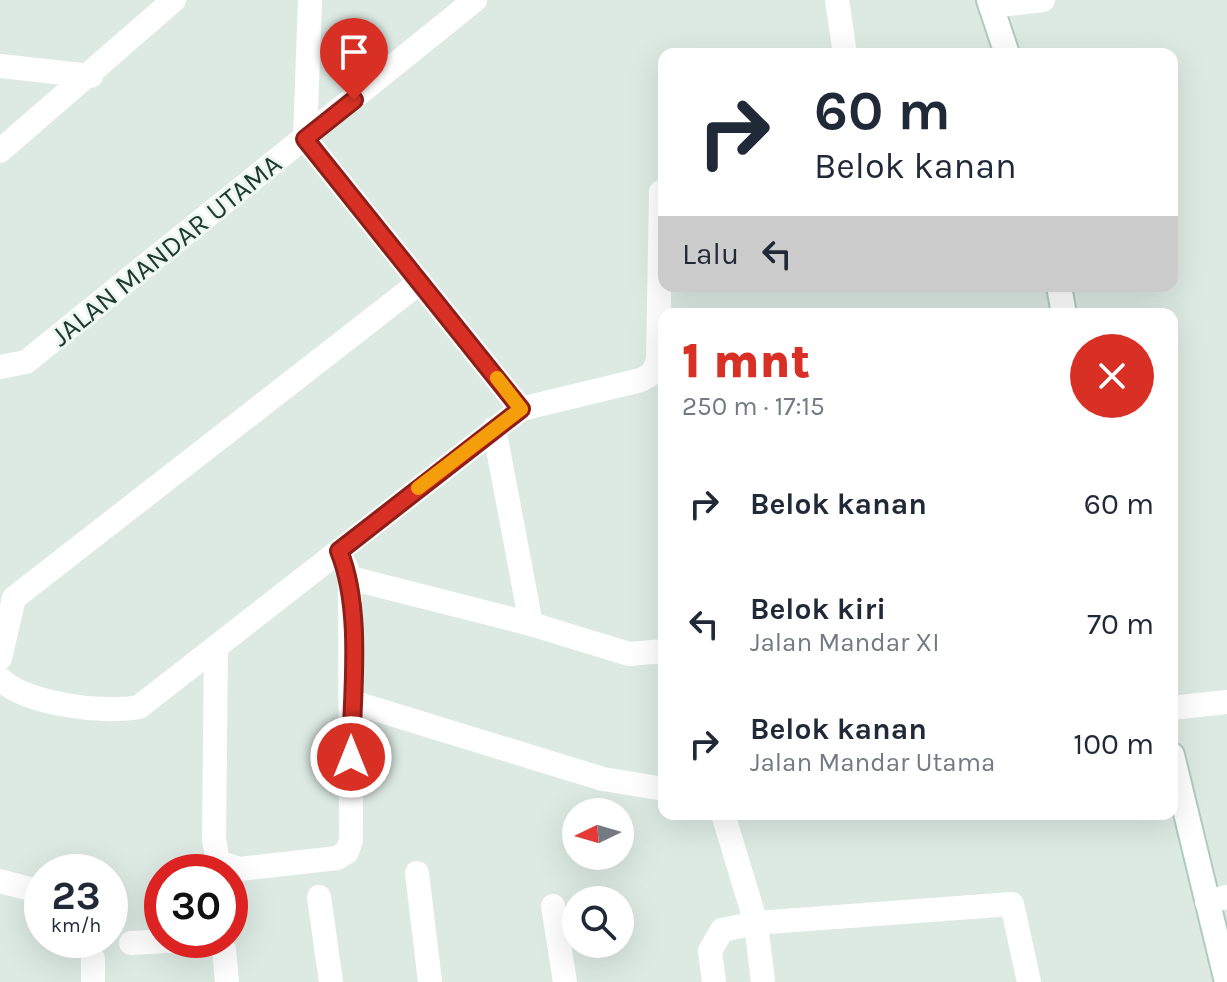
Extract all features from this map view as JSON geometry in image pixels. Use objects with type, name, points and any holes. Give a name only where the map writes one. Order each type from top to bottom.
[{"type":"street","points":[[310,0],[305,139],[521,409]]},
{"type":"street","name":"JALAN MANDAR UTAMA","points":[[0,367],[26,362],[475,0]]},
{"type":"street","points":[[837,0],[844,48]]},
{"type":"street","points":[[1005,48],[990,3],[1043,0]]},
{"type":"street","points":[[0,151],[91,76],[166,3]]},
{"type":"street","points":[[0,66],[91,76]]},
{"type":"street","points":[[0,658],[7,595],[420,282]]},
{"type":"street","points":[[0,679],[18,693],[77,707],[132,709],[146,704],[521,409],[641,380],[653,373],[658,360]]},
{"type":"street","points":[[494,428],[531,624]]},
{"type":"street","points":[[216,648],[214,839],[218,862],[239,869],[337,858],[347,852],[351,840],[350,578],[339,551]]},
{"type":"street","points":[[350,578],[531,624],[629,654],[658,652]]},
{"type":"street","points":[[352,702],[603,779],[658,788]]},
{"type":"street","points":[[1178,707],[1227,702]]},
{"type":"street","points":[[1178,793],[1217,899],[1227,982]]},
{"type":"street","points":[[725,820],[756,923],[763,982]]},
{"type":"street","points":[[417,873],[430,982]]},
{"type":"street","points":[[0,881],[24,887]]},
{"type":"street","points":[[319,897],[331,982]]},
{"type":"street","points":[[714,982],[710,951],[722,930],[756,923],[1012,904],[1029,982]]},
{"type":"street","points":[[553,906],[565,982]]},
{"type":"street","points":[[131,943],[144,942]]},
{"type":"street","points":[[225,958],[227,982]]},
{"type":"slow traffic","points":[[418,488],[521,409],[497,378]]},
{"type":"route","points":[[351,757],[352,611],[350,578],[339,551],[521,409],[305,139],[354,100]]}]
